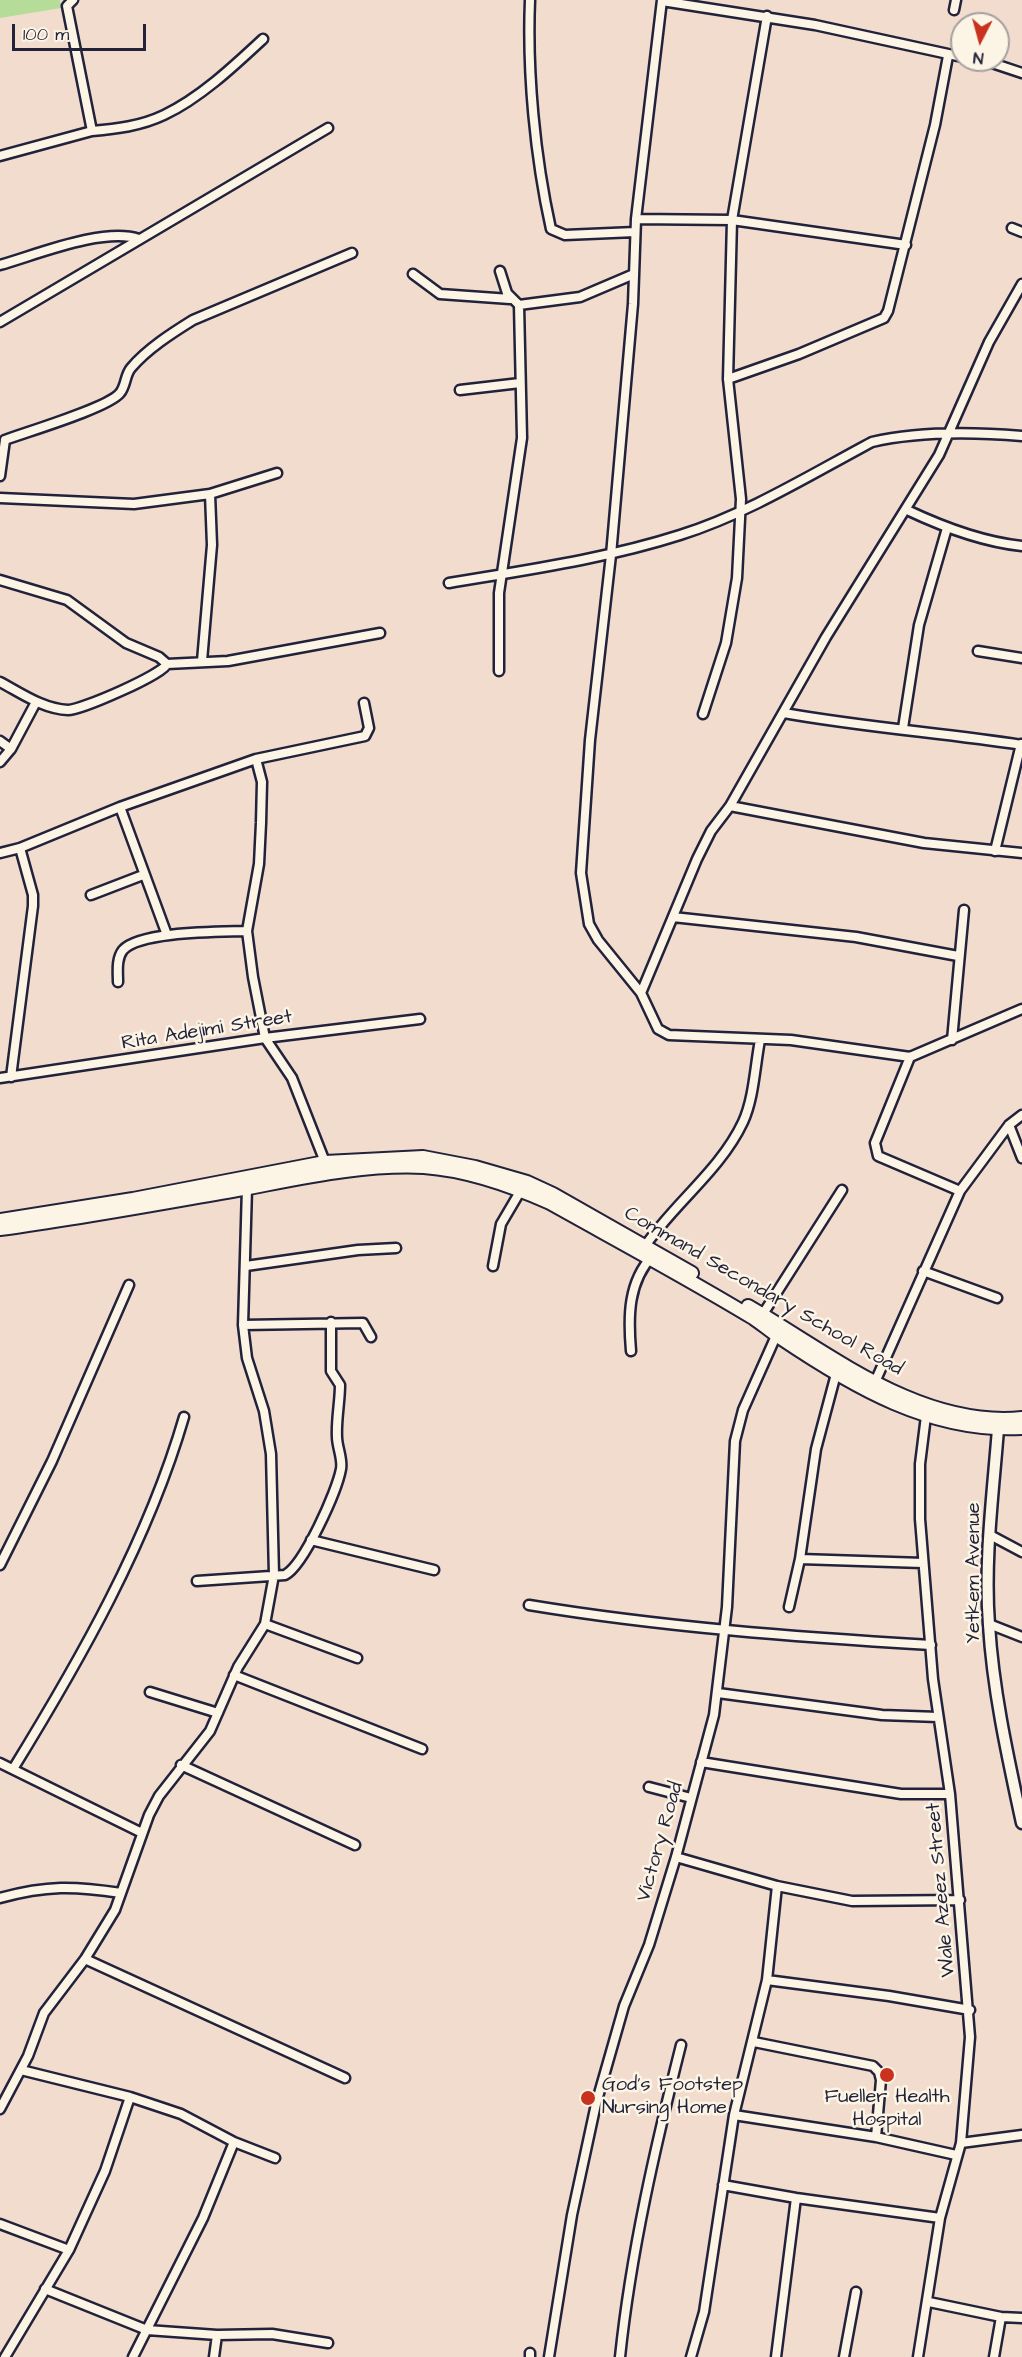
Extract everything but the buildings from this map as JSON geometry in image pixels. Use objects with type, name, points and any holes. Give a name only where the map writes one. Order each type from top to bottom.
[{"type":"main road","points":[[0,1229],[77,1219],[246,1188],[263,1179],[325,1162],[423,1157],[466,1165],[524,1186]]},
{"type":"main road","points":[[0,1220],[263,1179],[371,1168],[425,1167],[524,1186]]},
{"type":"main road","name":"Command Secondary School Road","points":[[524,1186],[533,1196],[552,1198]]},
{"type":"main road","name":"Command Secondary School Road","points":[[524,1186],[552,1198],[647,1253],[756,1320],[776,1336],[836,1374],[926,1416],[962,1426],[1022,1428]]},
{"type":"main road","name":"Command Secondary School Road","points":[[647,1253],[763,1314],[875,1382],[953,1413],[1002,1420],[1022,1418]]},
{"type":"street","points":[[73,0],[67,6],[92,131]]},
{"type":"street","points":[[530,0],[535,117],[544,197],[551,229],[565,235],[635,232]]},
{"type":"street","points":[[729,380],[799,354],[884,318],[888,311],[906,245],[935,125],[948,56],[767,16],[662,0],[636,219],[634,274],[611,555],[590,740],[583,832],[582,891],[589,924],[597,940],[641,993],[658,1029],[663,1034],[791,1040],[910,1057],[1022,1009]]},
{"type":"street","points":[[954,10],[956,0]]},
{"type":"street","points":[[703,714],[726,643],[737,578],[741,510],[729,380],[732,220],[767,16]]},
{"type":"street","points":[[0,156],[92,131],[133,126],[164,115],[194,96],[263,39]]},
{"type":"street","points":[[0,322],[328,128]]},
{"type":"street","points":[[636,219],[732,220],[906,245]]},
{"type":"street","points":[[1012,228],[1022,232]]},
{"type":"street","points":[[0,265],[92,239],[121,235],[139,239]]},
{"type":"street","points":[[0,476],[2,438],[84,412],[115,397],[120,394],[132,367],[170,335],[193,320],[352,253]]},
{"type":"street","points":[[500,271],[510,299]]},
{"type":"street","points":[[413,274],[440,294],[510,299],[519,304],[580,297],[634,274]]},
{"type":"street","points":[[641,993],[711,831],[730,806],[826,637],[907,510],[948,434],[989,342],[1022,284]]},
{"type":"street","points":[[499,671],[499,593],[522,438],[519,304]]},
{"type":"street","points":[[460,390],[520,383]]},
{"type":"street","points":[[448,583],[611,555],[682,535],[741,510],[872,442],[892,437],[948,434],[1022,436]]},
{"type":"street","points":[[0,498],[134,504],[210,494],[278,473]]},
{"type":"street","points":[[202,661],[212,545],[210,494]]},
{"type":"street","points":[[907,510],[947,528],[1003,544],[1022,546]]},
{"type":"street","points":[[903,728],[919,625],[947,528]]},
{"type":"street","points":[[0,580],[67,600],[126,643],[159,657],[167,664]]},
{"type":"street","points":[[0,682],[36,702],[74,709],[155,675],[167,664],[228,661],[380,633]]},
{"type":"street","points":[[978,651],[1022,658]]},
{"type":"street","points":[[0,762],[11,749],[36,702]]},
{"type":"street","points":[[0,853],[20,848],[120,807],[256,759],[365,736],[369,728],[364,703]]},
{"type":"street","points":[[784,713],[843,723],[903,728],[1022,745],[995,851]]},
{"type":"street","points":[[0,741],[11,749]]},
{"type":"street","points":[[256,759],[262,782],[259,864],[247,931],[265,1038],[292,1077],[325,1162]]},
{"type":"street","points":[[730,806],[924,843],[1022,853]]},
{"type":"street","points":[[120,807],[143,875],[167,935]]},
{"type":"street","points":[[11,1077],[33,906],[33,895],[20,848]]},
{"type":"street","points":[[90,895],[143,875]]},
{"type":"street","points":[[952,1040],[964,910]]},
{"type":"street","points":[[673,917],[856,937],[958,956]]},
{"type":"street","points":[[118,982],[118,961],[121,952],[129,945],[167,935],[247,931]]},
{"type":"street","name":"Rita Adejimi Street","points":[[0,1078],[265,1038],[420,1019]]},
{"type":"street","points":[[632,1351],[628,1319],[635,1281],[665,1219],[712,1168],[739,1128],[749,1099],[760,1040]]},
{"type":"street","points":[[910,1057],[875,1143],[875,1150],[878,1156],[960,1191]]},
{"type":"street","points":[[875,1382],[960,1191],[1009,1125],[1022,1115]]},
{"type":"street","points":[[1009,1125],[1022,1158]]},
{"type":"street","points":[[493,1266],[501,1224],[524,1186]]},
{"type":"street","points":[[0,2109],[21,2070],[48,2006],[85,1959],[106,1926],[159,1796],[181,1765],[204,1739],[234,1675],[265,1624],[274,1575],[271,1454],[264,1411],[247,1358],[243,1325],[246,1188]]},
{"type":"street","points":[[763,1314],[842,1190]]},
{"type":"street","points":[[246,1266],[358,1250],[396,1248]]},
{"type":"street","points":[[923,1271],[997,1298]]},
{"type":"street","points":[[0,1565],[52,1461],[129,1285]]},
{"type":"street","points":[[197,1581],[285,1575],[290,1572],[311,1540],[333,1496],[342,1466],[337,1434],[340,1385],[332,1374],[330,1364],[332,1322]]},
{"type":"street","points":[[243,1325],[363,1323],[370,1337]]},
{"type":"street","name":"Victory Road","points":[[549,2356],[572,2215],[596,2104],[624,2006],[649,1945],[676,1857],[718,1693],[724,1631],[735,1441],[743,1410],[776,1336]]},
{"type":"street","points":[[789,1607],[800,1559],[816,1449],[836,1374]]},
{"type":"street","name":"Wale Azeez Street","points":[[918,2357],[929,2302],[940,2218],[961,2143],[970,2037],[970,2010],[950,1794],[938,1718],[923,1563],[920,1473],[926,1416]]},
{"type":"street","points":[[13,1769],[65,1685],[115,1585],[166,1477],[184,1417]]},
{"type":"street","name":"Yetkem Avenue","points":[[999,1429],[990,1535],[989,1624],[999,1698],[1021,1818]]},
{"type":"street","points":[[990,1535],[1022,1552]]},
{"type":"street","points":[[311,1540],[434,1570]]},
{"type":"street","points":[[800,1559],[923,1563]]},
{"type":"street","points":[[529,1605],[616,1619],[724,1631],[931,1645]]},
{"type":"street","points":[[265,1624],[357,1658]]},
{"type":"street","points":[[989,1624],[1022,1637]]},
{"type":"street","points":[[234,1675],[422,1749]]},
{"type":"street","points":[[150,1692],[218,1713]]},
{"type":"street","points":[[718,1693],[882,1715],[938,1718]]},
{"type":"street","points":[[701,1761],[901,1794],[950,1794]]},
{"type":"street","points":[[0,1763],[142,1833]]},
{"type":"street","points":[[181,1765],[355,1845]]},
{"type":"street","points":[[648,1786],[691,1798]]},
{"type":"street","points":[[676,1857],[777,1886],[852,1901],[960,1900]]},
{"type":"street","points":[[0,1898],[29,1890],[72,1886],[121,1893]]},
{"type":"street","points":[[692,2357],[704,2312],[735,2115],[767,1980],[777,1886]]},
{"type":"street","points":[[85,1959],[345,2078]]},
{"type":"street","points":[[767,1980],[889,1996],[970,2010]]},
{"type":"street","points":[[754,2042],[873,2066],[879,2072],[881,2080],[876,2137]]},
{"type":"street","points":[[620,2357],[632,2274],[664,2113],[681,2045]]},
{"type":"street","points":[[21,2070],[129,2097],[181,2114],[234,2142],[275,2158]]},
{"type":"street","points":[[5,2357],[69,2250],[105,2171],[129,2097]]},
{"type":"street","points":[[735,2115],[876,2137],[956,2155]]},
{"type":"street","points":[[961,2143],[1022,2135]]},
{"type":"street","points":[[133,2357],[203,2218],[234,2142]]},
{"type":"street","points":[[723,2185],[796,2198],[940,2218]]},
{"type":"street","points":[[776,2357],[796,2198]]},
{"type":"street","points":[[0,2224],[69,2250]]},
{"type":"street","points":[[45,2289],[147,2330],[217,2335],[272,2334],[328,2343]]},
{"type":"street","points":[[844,2357],[856,2292]]},
{"type":"street","points":[[929,2302],[1000,2317],[1022,2318]]},
{"type":"street","points":[[994,2357],[1000,2317]]},
{"type":"street","points":[[214,2357],[217,2335]]},
{"type":"green space","points":[[0,0],[60,0],[61,8],[0,18]]},
{"type":"place","name":"Fueller Health Hospital","points":[[887,2075]]},
{"type":"place","name":"God's Footstep Nursing Home","points":[[588,2098]]}]
